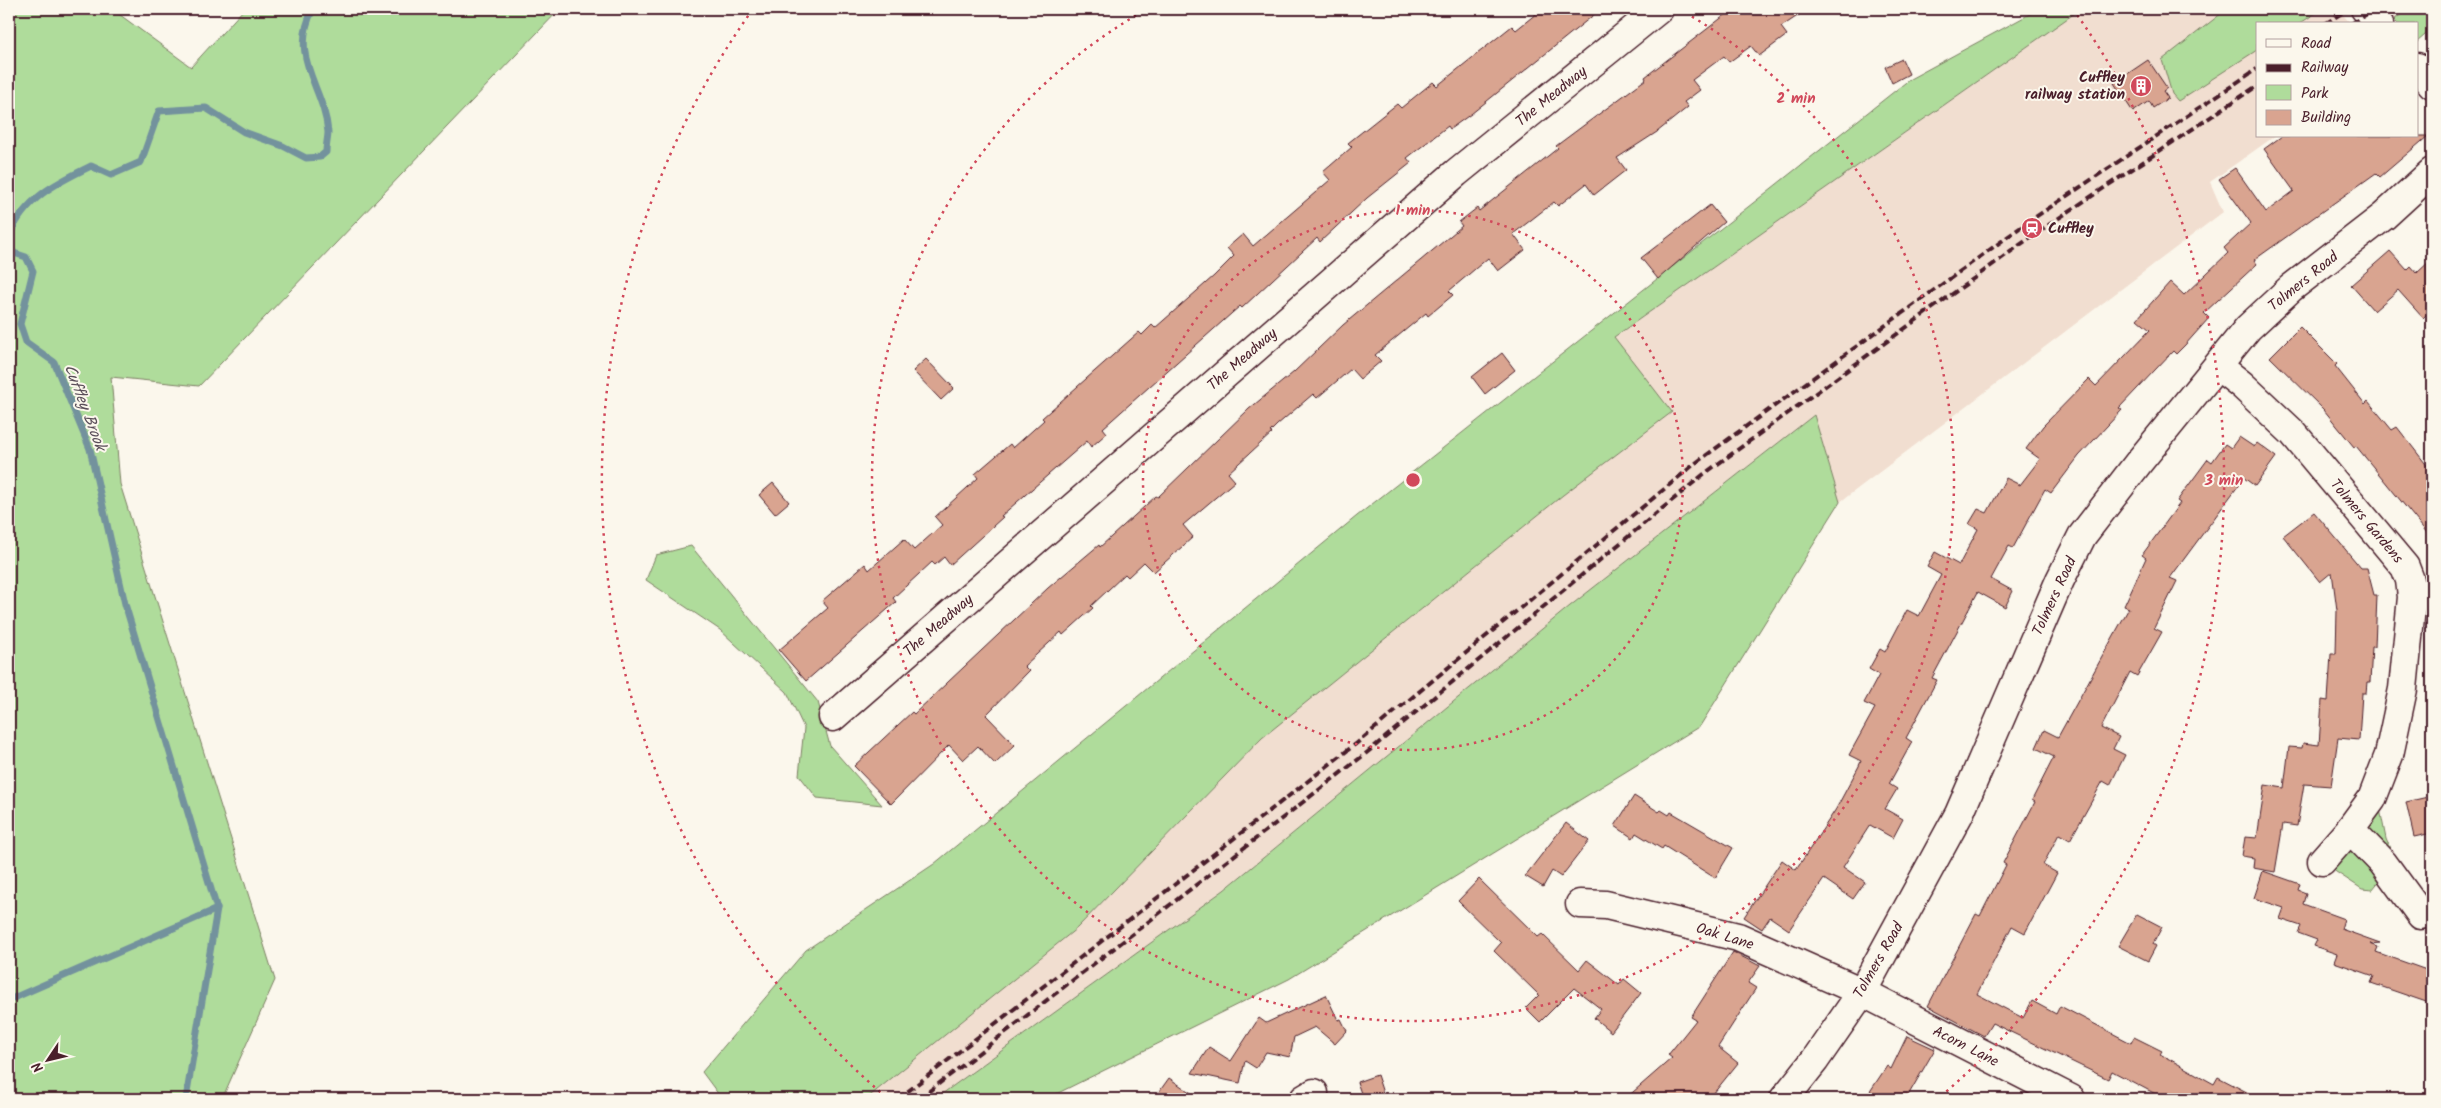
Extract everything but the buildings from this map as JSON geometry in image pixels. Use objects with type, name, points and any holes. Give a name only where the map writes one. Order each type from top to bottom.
[{"type":"street","name":"The Meadway","points":[[833,717],[1456,173],[1659,9]]},
{"type":"street","points":[[2365,9],[2376,22]]},
{"type":"street","points":[[2418,68],[2432,84]]},
{"type":"street","name":"Tolmers Road","points":[[1784,1099],[1815,1060],[1862,992],[1960,814],[2060,580],[2082,536],[2139,462],[2248,328],[2290,288],[2384,216],[2432,172]]},
{"type":"street","name":"Tolmers Gardens","points":[[2218,366],[2242,385],[2294,433],[2395,552],[2405,567],[2410,580],[2412,597],[2403,689],[2389,755],[2372,799],[2350,830],[2322,861]]},
{"type":"street","points":[[2350,830],[2383,863],[2421,915]]},
{"type":"street","name":"Oak Lane","points":[[1580,904],[1606,905],[1738,937],[1862,992]]},
{"type":"street","name":"Acorn Lane","points":[[1862,992],[2071,1099]]},
{"type":"shaded area","points":[[2078,9],[2338,9],[2349,22],[2256,22],[2256,138],[2272,138],[2210,182],[2223,212],[1840,502],[1814,415],[1570,606],[1224,890],[935,1099],[866,1099],[1077,928],[1262,738],[1563,495],[1672,412],[1613,338],[2075,13]]},
{"type":"shaded area","points":[[2383,9],[2408,9],[2394,20]]},
{"type":"green space","points":[[9,9],[112,9],[191,67],[244,9],[560,9],[199,386],[111,377],[120,484],[275,980],[222,1099],[9,1099]]},
{"type":"green space","points":[[2039,9],[2078,9],[2075,13],[1614,337],[1672,412],[1563,495],[1262,738],[1077,928],[866,1099],[722,1099],[702,1072],[806,950],[934,864],[1357,516],[1910,79]]},
{"type":"green space","points":[[2227,9],[2322,9],[2302,22],[2256,22],[2256,51],[2178,101],[2172,94],[2162,60]]},
{"type":"green space","points":[[2408,9],[2432,9],[2432,29],[2418,41],[2418,22],[2396,22],[2394,20]]},
{"type":"green space","points":[[1814,415],[1840,502],[1700,726],[1289,979],[1046,1099],[935,1099],[1224,890],[1570,606]]},
{"type":"green space","points":[[691,546],[818,702],[830,746],[882,805],[817,798],[799,775],[804,728],[787,692],[720,630],[646,580],[656,555]]},
{"type":"green space","points":[[2380,809],[2386,839],[2395,861],[2370,834],[2368,826]]},
{"type":"green space","points":[[2352,849],[2381,879],[2372,890],[2362,889],[2330,868],[2344,850]]},
{"type":"waterway","name":"Cuffley Brook","points":[[9,236],[24,211],[43,193],[66,179],[91,166],[111,175],[141,162],[159,111],[206,108],[244,132],[283,146],[306,158],[320,157],[326,152],[328,132],[325,116],[310,72],[304,42],[306,26],[313,9]]},
{"type":"waterway","points":[[9,247],[14,253],[26,257],[33,271],[20,324],[26,342],[54,362],[90,449],[125,604],[217,909],[9,1000]]},
{"type":"waterway","points":[[186,1099],[217,909]]},
{"type":"railway","points":[[2328,22],[2348,9]]},
{"type":"railway","points":[[2354,22],[2375,9]]},
{"type":"railway","points":[[898,1099],[1357,743],[1697,462],[2028,222],[2256,70]]},
{"type":"railway","points":[[919,1099],[1364,755],[1704,474],[2035,234],[2256,87]]},
{"type":"place","name":"Cuffley railway station","points":[[2141,86]]},
{"type":"place","name":"Cuffley","points":[[2032,228]]}]
